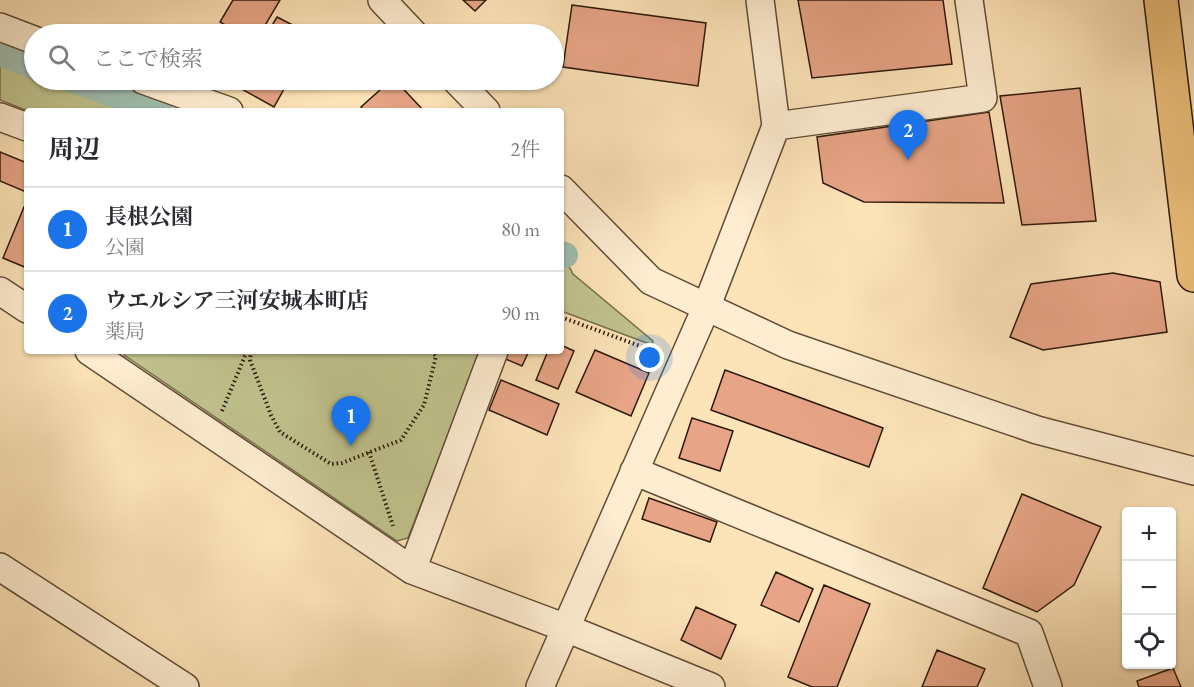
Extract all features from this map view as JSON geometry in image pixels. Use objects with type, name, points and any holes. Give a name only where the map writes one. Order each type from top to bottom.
[{"type":"main road","points":[[1161,0],[1194,275]]},
{"type":"street","points":[[382,0],[405,24]]},
{"type":"street","points":[[540,687],[706,308],[776,126],[760,0]]},
{"type":"street","points":[[776,126],[983,98],[969,0]]},
{"type":"street","points":[[0,27],[24,36]]},
{"type":"street","points":[[171,90],[221,108]]},
{"type":"street","points":[[466,90],[483,108]]},
{"type":"street","points":[[0,117],[24,126]]},
{"type":"street","points":[[564,192],[651,281],[788,345],[1026,426],[1194,471]]},
{"type":"street","points":[[0,291],[24,307]]},
{"type":"street","points":[[93,354],[412,570],[566,628],[711,687]]},
{"type":"street","points":[[412,570],[493,354]]},
{"type":"street","points":[[634,471],[1029,633],[1048,687]]},
{"type":"street","points":[[0,567],[185,687]]},
{"type":"path","points":[[564,318],[683,361]]},
{"type":"path","points":[[213,434],[248,354]]},
{"type":"path","points":[[249,354],[271,415],[280,432],[331,464],[342,463],[401,440],[424,405],[436,356],[434,354]]},
{"type":"path","points":[[369,453],[394,524],[385,552]]},
{"type":"green space","points":[[0,62],[24,71],[24,90],[76,90],[127,108],[24,109],[0,100]]},
{"type":"green space","points":[[564,266],[570,268],[573,274],[653,341],[652,345],[564,312]]},
{"type":"green space","points":[[480,354],[408,538],[397,541],[124,355]]},
{"type":"building","points":[[233,0],[280,0],[266,24],[224,24],[220,22]]},
{"type":"building","points":[[463,0],[486,0],[475,11]]},
{"type":"building","points":[[798,0],[943,0],[952,64],[812,78]]},
{"type":"building","points":[[572,5],[706,23],[698,86],[564,67]]},
{"type":"building","points":[[277,17],[291,24],[273,24]]},
{"type":"building","points":[[1080,88],[1096,221],[1022,225],[1000,96]]},
{"type":"building","points":[[243,90],[283,90],[274,107]]},
{"type":"building","points":[[380,90],[404,90],[421,108],[362,108]]},
{"type":"building","points":[[989,112],[1004,203],[864,202],[823,183],[817,137]]},
{"type":"building","points":[[0,152],[24,162],[24,191],[0,181]]},
{"type":"building","points":[[24,207],[24,267],[3,258]]},
{"type":"building","points":[[1113,273],[1160,282],[1167,332],[1043,350],[1010,337],[1031,284]]},
{"type":"building","points":[[564,346],[574,351],[558,389],[536,380],[547,354],[564,354]]},
{"type":"building","points":[[595,350],[649,373],[631,416],[576,392]]},
{"type":"building","points":[[502,354],[528,354],[522,366],[501,357]]},
{"type":"building","points":[[725,370],[883,428],[869,467],[711,410]]},
{"type":"building","points":[[501,380],[559,404],[547,435],[489,410]]},
{"type":"building","points":[[692,418],[733,431],[720,471],[679,458]]},
{"type":"building","points":[[1022,494],[1101,527],[1074,585],[1037,612],[983,588]]},
{"type":"building","points":[[649,498],[717,522],[710,542],[642,519]]},
{"type":"building","points":[[776,572],[813,589],[799,622],[761,605]]},
{"type":"building","points":[[824,585],[870,604],[837,687],[812,687],[788,677]]},
{"type":"building","points":[[696,607],[736,625],[721,659],[681,640]]},
{"type":"building","points":[[937,650],[985,669],[977,687],[922,687]]},
{"type":"building","points":[[1173,669],[1181,687],[1139,687],[1137,681]]},
{"type":"waterway","points":[[0,53],[24,62]]},
{"type":"waterway","points":[[101,90],[152,108]]},
{"type":"place","name":"ウエルシア三河安城本町店","points":[[908,160]]},
{"type":"place","name":"長根公園","points":[[351,446]]}]
